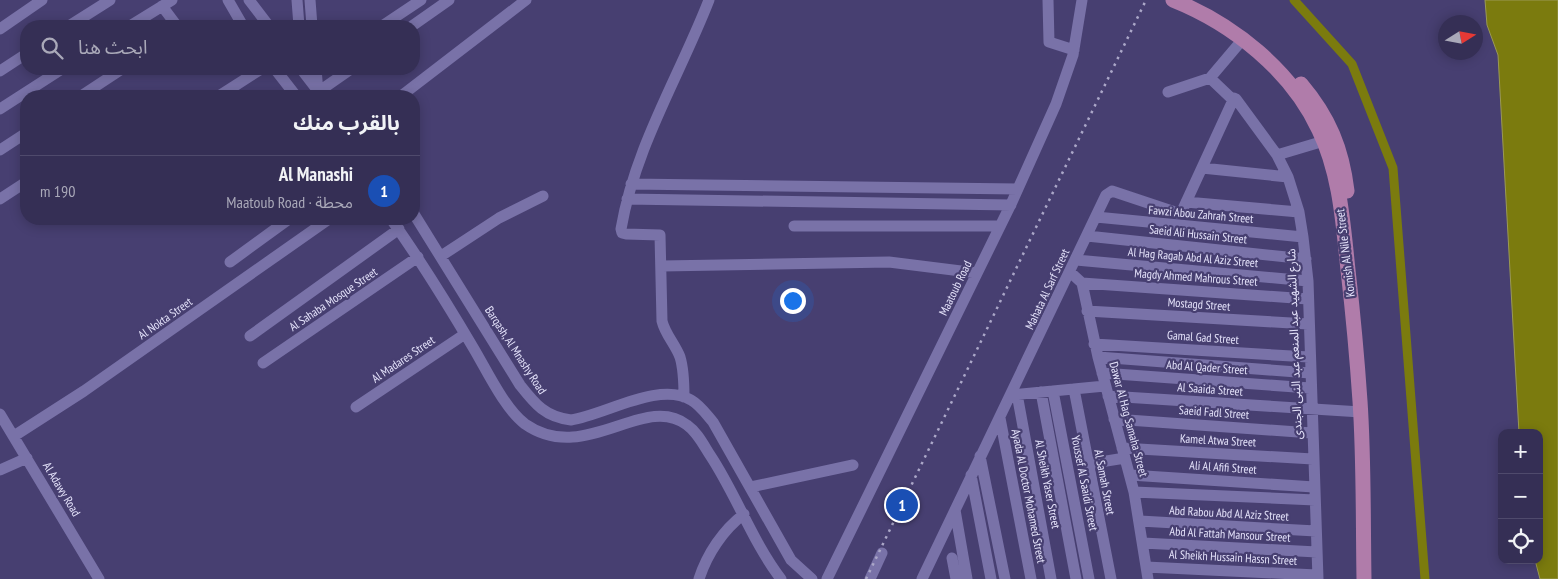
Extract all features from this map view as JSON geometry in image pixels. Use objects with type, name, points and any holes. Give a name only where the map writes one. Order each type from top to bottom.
[{"type":"main road","name":"Kornish Al Nile Street","points":[[1185,1],[1243,38],[1285,80],[1305,105],[1338,165]]},
{"type":"main road","name":"Kornish Al Nile Street","points":[[1185,1],[1245,30],[1276,56],[1294,75],[1323,112],[1336,138],[1345,245],[1364,422],[1368,544],[1372,579]]},
{"type":"main road","name":"Kornish Al Nile Street","points":[[1364,579],[1368,544]]},
{"type":"street","points":[[0,29],[42,0]]},
{"type":"street","points":[[78,20],[110,0]]},
{"type":"street","points":[[228,0],[238,20]]},
{"type":"street","points":[[249,0],[264,20]]},
{"type":"street","points":[[297,0],[299,20]]},
{"type":"street","points":[[310,0],[312,20]]},
{"type":"street","points":[[391,20],[421,0]]},
{"type":"street","points":[[420,20],[449,0]]},
{"type":"street","points":[[409,90],[526,0]]},
{"type":"street","points":[[684,397],[683,370],[680,356],[662,321],[660,235],[622,232],[621,229],[631,184],[647,136],[709,0]]},
{"type":"street","points":[[1048,0],[1049,42],[1074,50]]},
{"type":"street","name":"Maatoub Road","points":[[827,579],[1011,205],[1063,88],[1074,50],[1082,0]]},
{"type":"street","points":[[142,20],[167,3],[174,20]]},
{"type":"street","points":[[1168,92],[1210,78],[1243,38]]},
{"type":"street","points":[[0,71],[20,58]]},
{"type":"street","points":[[29,90],[53,75]]},
{"type":"street","points":[[90,90],[113,75]]},
{"type":"street","points":[[228,90],[252,75]]},
{"type":"street","points":[[280,75],[291,90]]},
{"type":"street","points":[[306,75],[317,90]]},
{"type":"street","points":[[317,75],[319,90]]},
{"type":"street","points":[[325,90],[344,75]]},
{"type":"street","name":"شارع الشهيد عبد المنعم عبد النبى الجندى","points":[[1210,78],[1234,98],[1277,155],[1288,177],[1299,212],[1308,281],[1310,388],[1318,577]]},
{"type":"street","points":[[0,109],[20,96]]},
{"type":"street","points":[[1234,98],[1186,202],[1299,212]]},
{"type":"street","points":[[0,150],[20,137]]},
{"type":"street","points":[[1277,155],[1324,141]]},
{"type":"street","points":[[1202,168],[1288,177]]},
{"type":"street","points":[[631,184],[1018,189]]},
{"type":"street","points":[[0,199],[20,186]]},
{"type":"street","name":"Mahata Al Sarf Street","points":[[922,579],[980,456],[1014,395],[1106,195],[1112,191],[1178,213],[1183,210],[1186,202]]},
{"type":"street","points":[[440,256],[519,207],[543,196]]},
{"type":"street","points":[[627,199],[1011,205]]},
{"type":"street","name":"Fawzi Abou Zahrah Street","points":[[1096,218],[1303,237]]},
{"type":"street","name":"Barqash, Al Mnashy Road","points":[[420,224],[520,385],[536,406],[546,414],[558,419],[571,420],[659,394],[684,397],[701,408],[713,422],[791,560],[812,579]]},
{"type":"street","points":[[230,262],[281,225]]},
{"type":"street","name":"Al Nokta Street","points":[[14,436],[84,391],[320,225]]},
{"type":"street","points":[[396,225],[418,257],[503,396],[524,423],[540,432],[558,438],[577,438],[595,435],[647,417],[675,418],[688,425],[722,472],[769,562],[781,579]]},
{"type":"street","points":[[794,226],[1000,226]]},
{"type":"street","points":[[250,336],[399,229]]},
{"type":"street","name":"Saeid Ali Hussain Street","points":[[1087,236],[1306,259]]},
{"type":"street","name":"Al Sahaba Mosque Street","points":[[263,363],[418,257]]},
{"type":"street","name":"Al Hag Ragab Abd Al Aziz Street","points":[[1076,260],[1308,281]]},
{"type":"street","points":[[662,266],[889,262],[977,273]]},
{"type":"street","points":[[1070,272],[1082,283]]},
{"type":"street","name":"Magdy Ahmed Mahrous Street","points":[[1082,283],[1308,299]]},
{"type":"street","name":"Dawar Al Hag Samaha Street","points":[[1082,283],[1094,344],[1134,492],[1148,579]]},
{"type":"street","name":"Mostagd Street","points":[[1087,310],[1308,324]]},
{"type":"street","name":"Al Madares Street","points":[[356,407],[465,334]]},
{"type":"street","name":"Gamal Gad Street","points":[[1094,344],[1309,357]]},
{"type":"street","points":[[1098,357],[1310,373]]},
{"type":"street","name":"Abd Al Qader Street","points":[[1102,374],[1310,388]]},
{"type":"street","points":[[503,396],[520,385]]},
{"type":"street","name":"Al Saaida Street","points":[[1014,395],[1074,389],[1107,391],[1311,409],[1364,422]]},
{"type":"street","name":"Al Samah Street","points":[[1074,389],[1110,579]]},
{"type":"street","name":"Youssef Al Saaidi Street","points":[[1053,391],[1089,579]]},
{"type":"street","points":[[1041,392],[1076,579]]},
{"type":"street","name":"Al Sheikh Yaser Street","points":[[1014,395],[1051,579]]},
{"type":"street","name":"Ayada Al Doctor Mohamed Street","points":[[1000,418],[1031,579]]},
{"type":"street","name":"Saeid Fadl Street","points":[[1114,419],[1312,433]]},
{"type":"street","name":"Al Adawy Road","points":[[2,420],[14,436],[99,579]]},
{"type":"street","name":"Kamel Atwa Street","points":[[1088,464],[1124,453],[1313,459]]},
{"type":"street","points":[[980,456],[1004,579]]},
{"type":"street","points":[[0,470],[27,458]]},
{"type":"street","points":[[751,487],[853,465]]},
{"type":"street","points":[[971,475],[991,579]]},
{"type":"street","name":"Ali Al Afifi Street","points":[[1130,475],[1314,487]]},
{"type":"street","points":[[1134,492],[1315,500]]},
{"type":"street","points":[[955,510],[967,579]]},
{"type":"street","points":[[699,579],[704,564],[713,549],[734,521],[744,514]]},
{"type":"street","name":"Abd Rabou Abd Al Aziz Street","points":[[1140,521],[1316,531]]},
{"type":"street","points":[[1219,542],[1220,526]]},
{"type":"street","name":"Abd Al Fattah Mansour Street","points":[[1143,543],[1317,552]]},
{"type":"street","points":[[870,579],[882,553]]},
{"type":"street","points":[[952,558],[956,579]]},
{"type":"street","name":"Al Sheikh Hussain Hassn Street","points":[[1146,567],[1318,577]]},
{"type":"shaded area","points":[[1485,0],[1558,0],[1558,579],[1540,579],[1536,564],[1543,564],[1543,429],[1519,429],[1498,55],[1487,25]]},
{"type":"waterway","points":[[1294,0],[1352,64],[1393,168],[1425,579]]},
{"type":"railway","points":[[866,579],[1146,0]]},
{"type":"place","name":"Al Manashi","points":[[902,505]]}]
